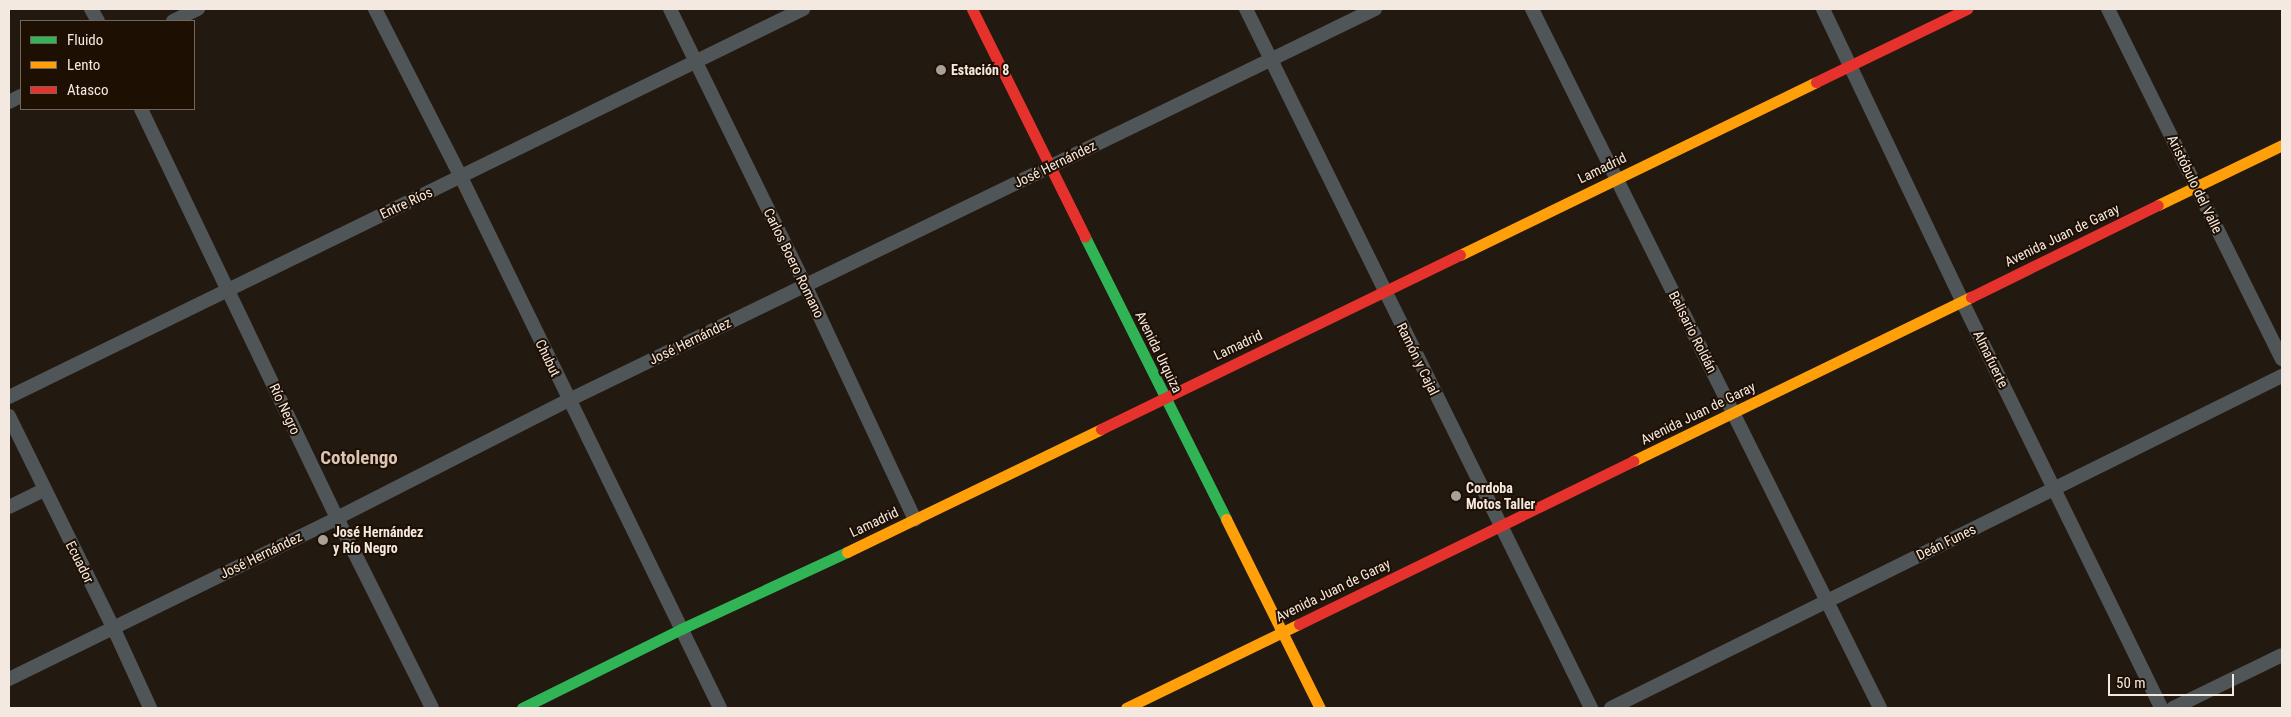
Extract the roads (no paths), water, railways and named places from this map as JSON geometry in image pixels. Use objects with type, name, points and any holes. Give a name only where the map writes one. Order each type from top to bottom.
[{"type":"street","points":[[91,9],[97,20]]},
{"type":"street","points":[[175,20],[198,9]]},
{"type":"street","name":"Chubut","points":[[375,9],[461,177],[720,708]]},
{"type":"street","name":"Carlos Boero Romano","points":[[670,9],[805,285],[915,520]]},
{"type":"street","name":"Entre Ríos","points":[[9,397],[228,288],[461,177],[804,9]]},
{"type":"street","name":"Avenida Urquiza","points":[[972,9],[1320,708]]},
{"type":"street","name":"Ramón y Cajal","points":[[1246,9],[1590,708]]},
{"type":"street","name":"José Hernández","points":[[9,679],[337,518],[569,400],[1375,9]]},
{"type":"street","name":"Belisario Roldán","points":[[1532,9],[1880,708]]},
{"type":"street","name":"Almafuerte","points":[[1824,9],[1962,301],[2161,708]]},
{"type":"street","name":"Lamadrid","points":[[522,708],[682,629],[915,520],[1164,397],[1385,292],[1615,178],[1967,9]]},
{"type":"street","name":"Aristóbulo del Valle","points":[[2108,9],[2282,359]]},
{"type":"street","name":"Río Negro","points":[[141,110],[337,518],[432,708]]},
{"type":"street","name":"Avenida Juan de Garay","points":[[1126,708],[2282,145]]},
{"type":"street","name":"Deán Funes","points":[[1611,708],[2282,376]]},
{"type":"street","name":"Ecuador","points":[[9,416],[113,627],[150,708]]},
{"type":"street","points":[[9,507],[44,490]]},
{"type":"street","points":[[2173,708],[2282,655]]},
{"type":"place","name":"Estación 8","points":[[941,70]]},
{"type":"place","name":"Cordoba Motos Taller","points":[[1456,496]]},
{"type":"place","name":"José Hernández y Río Negro","points":[[323,540]]},
{"type":"district","name":"Cotolengo","points":[[359,458]]}]
